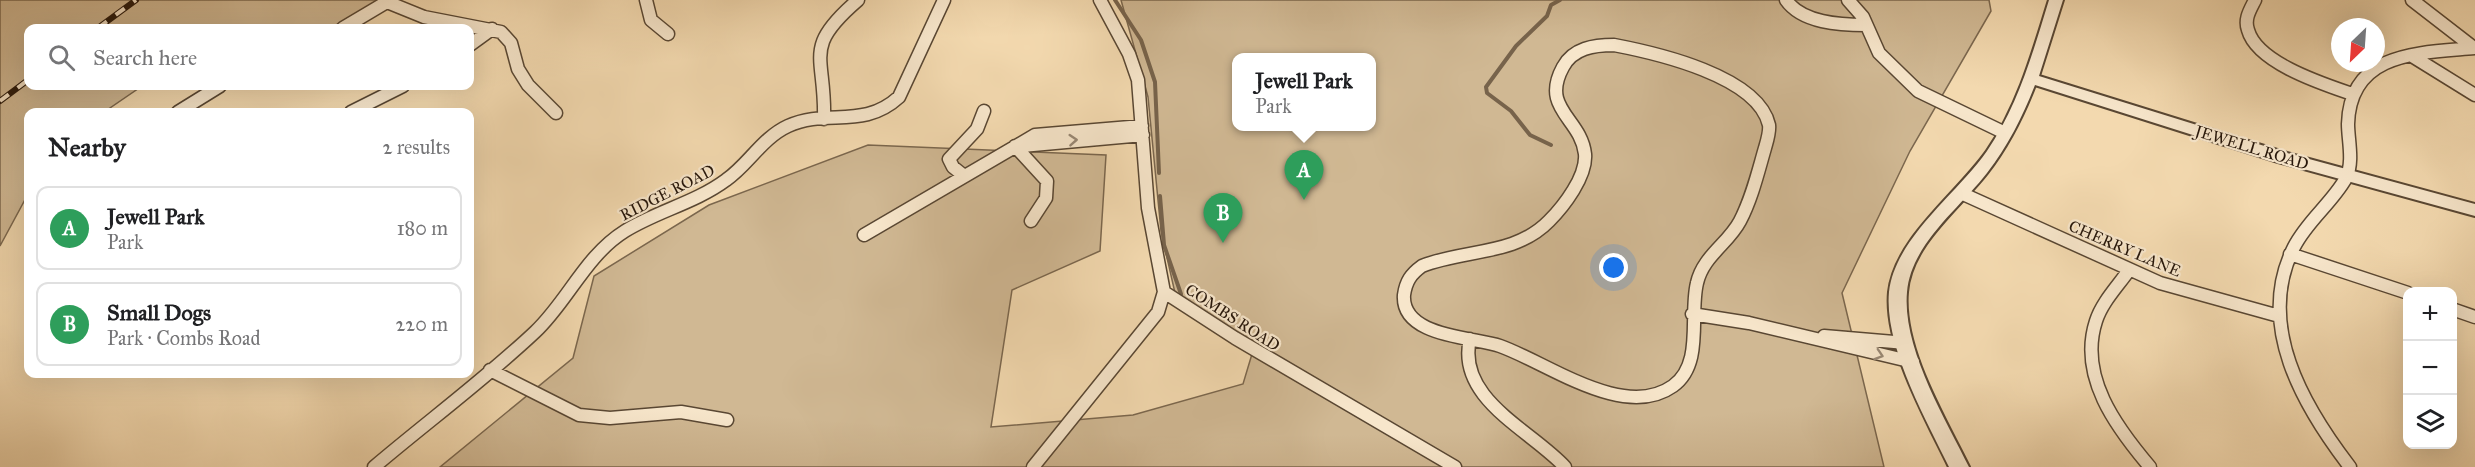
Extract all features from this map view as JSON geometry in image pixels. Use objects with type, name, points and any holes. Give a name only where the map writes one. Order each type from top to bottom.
[{"type":"street","points":[[646,0],[651,20],[668,34]]},
{"type":"street","points":[[824,119],[825,106],[818,59],[819,44],[834,19],[858,0]]},
{"type":"street","name":"RIDGE ROAD","points":[[374,467],[547,321],[595,256],[617,237],[716,188],[737,173],[771,137],[789,126],[824,119],[870,116],[895,102],[944,0]]},
{"type":"street","name":"COMBS ROAD","points":[[1100,0],[1135,68],[1143,130],[1152,240],[1164,292],[1257,354],[1374,417],[1455,467]]},
{"type":"street","points":[[1786,0],[1793,10],[1816,18],[1866,26]]},
{"type":"street","points":[[1848,0],[1857,9],[1878,53],[1918,91],[1934,101],[2005,133]]},
{"type":"street","points":[[1959,467],[1906,344],[1898,303],[1904,267],[1920,242],[1963,194],[2005,133],[2030,78],[2056,0]]},
{"type":"street","points":[[2255,0],[2247,16],[2247,26],[2260,48],[2297,73],[2352,94]]},
{"type":"street","points":[[2412,0],[2475,48]]},
{"type":"street","points":[[349,24],[389,1],[424,17],[464,24]]},
{"type":"street","points":[[474,26],[492,29],[506,37],[528,85],[556,113]]},
{"type":"street","points":[[474,42],[492,29]]},
{"type":"street","points":[[1604,45],[1639,50],[1712,75],[1748,95],[1767,120],[1768,142],[1744,212],[1733,231],[1704,263],[1699,273],[1693,295],[1691,352],[1686,372],[1672,386],[1639,398],[1616,396],[1509,350],[1470,339],[1432,330],[1415,320],[1405,306],[1407,282],[1415,271],[1429,262],[1514,243],[1535,232],[1552,217],[1583,169],[1582,143],[1555,98],[1554,83],[1563,67],[1576,52],[1604,45]]},
{"type":"street","points":[[2349,467],[2331,445],[2303,401],[2288,363],[2279,316],[2281,291],[2290,254],[2347,176],[2348,114],[2357,82],[2372,69],[2397,57],[2475,48]]},
{"type":"street","points":[[2412,56],[2437,74],[2475,95]]},
{"type":"street","name":"JEWELL ROAD","points":[[2030,78],[2347,176],[2475,210]]},
{"type":"street","points":[[184,108],[214,90]]},
{"type":"street","points":[[362,108],[395,90]]},
{"type":"street","points":[[963,176],[953,167],[949,159],[977,129],[984,111]]},
{"type":"street","points":[[864,235],[1015,147],[1143,130]]},
{"type":"street","points":[[1015,147],[1042,174],[1050,191],[1049,199],[1031,221]]},
{"type":"street","name":"CHERRY LANE","points":[[1963,194],[2129,270],[2203,297],[2279,316]]},
{"type":"street","points":[[2290,254],[2403,291]]},
{"type":"street","points":[[2129,270],[2096,322],[2092,354],[2100,391],[2110,414],[2150,467]]},
{"type":"street","points":[[1033,467],[1158,312],[1164,292]]},
{"type":"street","points":[[2457,311],[2475,317]]},
{"type":"street","points":[[1692,314],[1805,336],[1913,362]]},
{"type":"street","points":[[1805,336],[1843,336],[1906,344]]},
{"type":"street","points":[[1470,339],[1468,364],[1480,389],[1553,453],[1565,467]]},
{"type":"street","points":[[490,370],[579,415],[610,418],[681,412],[727,420]]},
{"type":"shaded area","points":[[0,0],[379,0],[338,24],[24,24],[24,90],[136,90],[110,108],[24,108],[24,201],[0,246]]},
{"type":"shaded area","points":[[1121,0],[1989,0],[1991,11],[1910,151],[1842,293],[1884,467],[440,467],[573,358],[594,276],[709,205],[868,145],[1106,155],[1100,251],[1012,290],[991,427],[1133,415],[1243,384],[1255,344],[1175,293],[1161,231],[1148,97]]},
{"type":"waterway","points":[[1115,0],[1141,40],[1155,82],[1159,173]]},
{"type":"waterway","points":[[1551,145],[1530,135],[1511,111],[1487,93],[1486,87],[1516,46],[1547,16],[1551,5],[1560,0]]},
{"type":"waterway","points":[[1160,196],[1164,245],[1181,294]]},
{"type":"railway","points":[[103,24],[136,0]]},
{"type":"railway","points":[[0,101],[24,83]]},
{"type":"place","name":"Jewell Park","points":[[1304,200]]},
{"type":"place","name":"Small Dogs","points":[[1223,243]]}]
